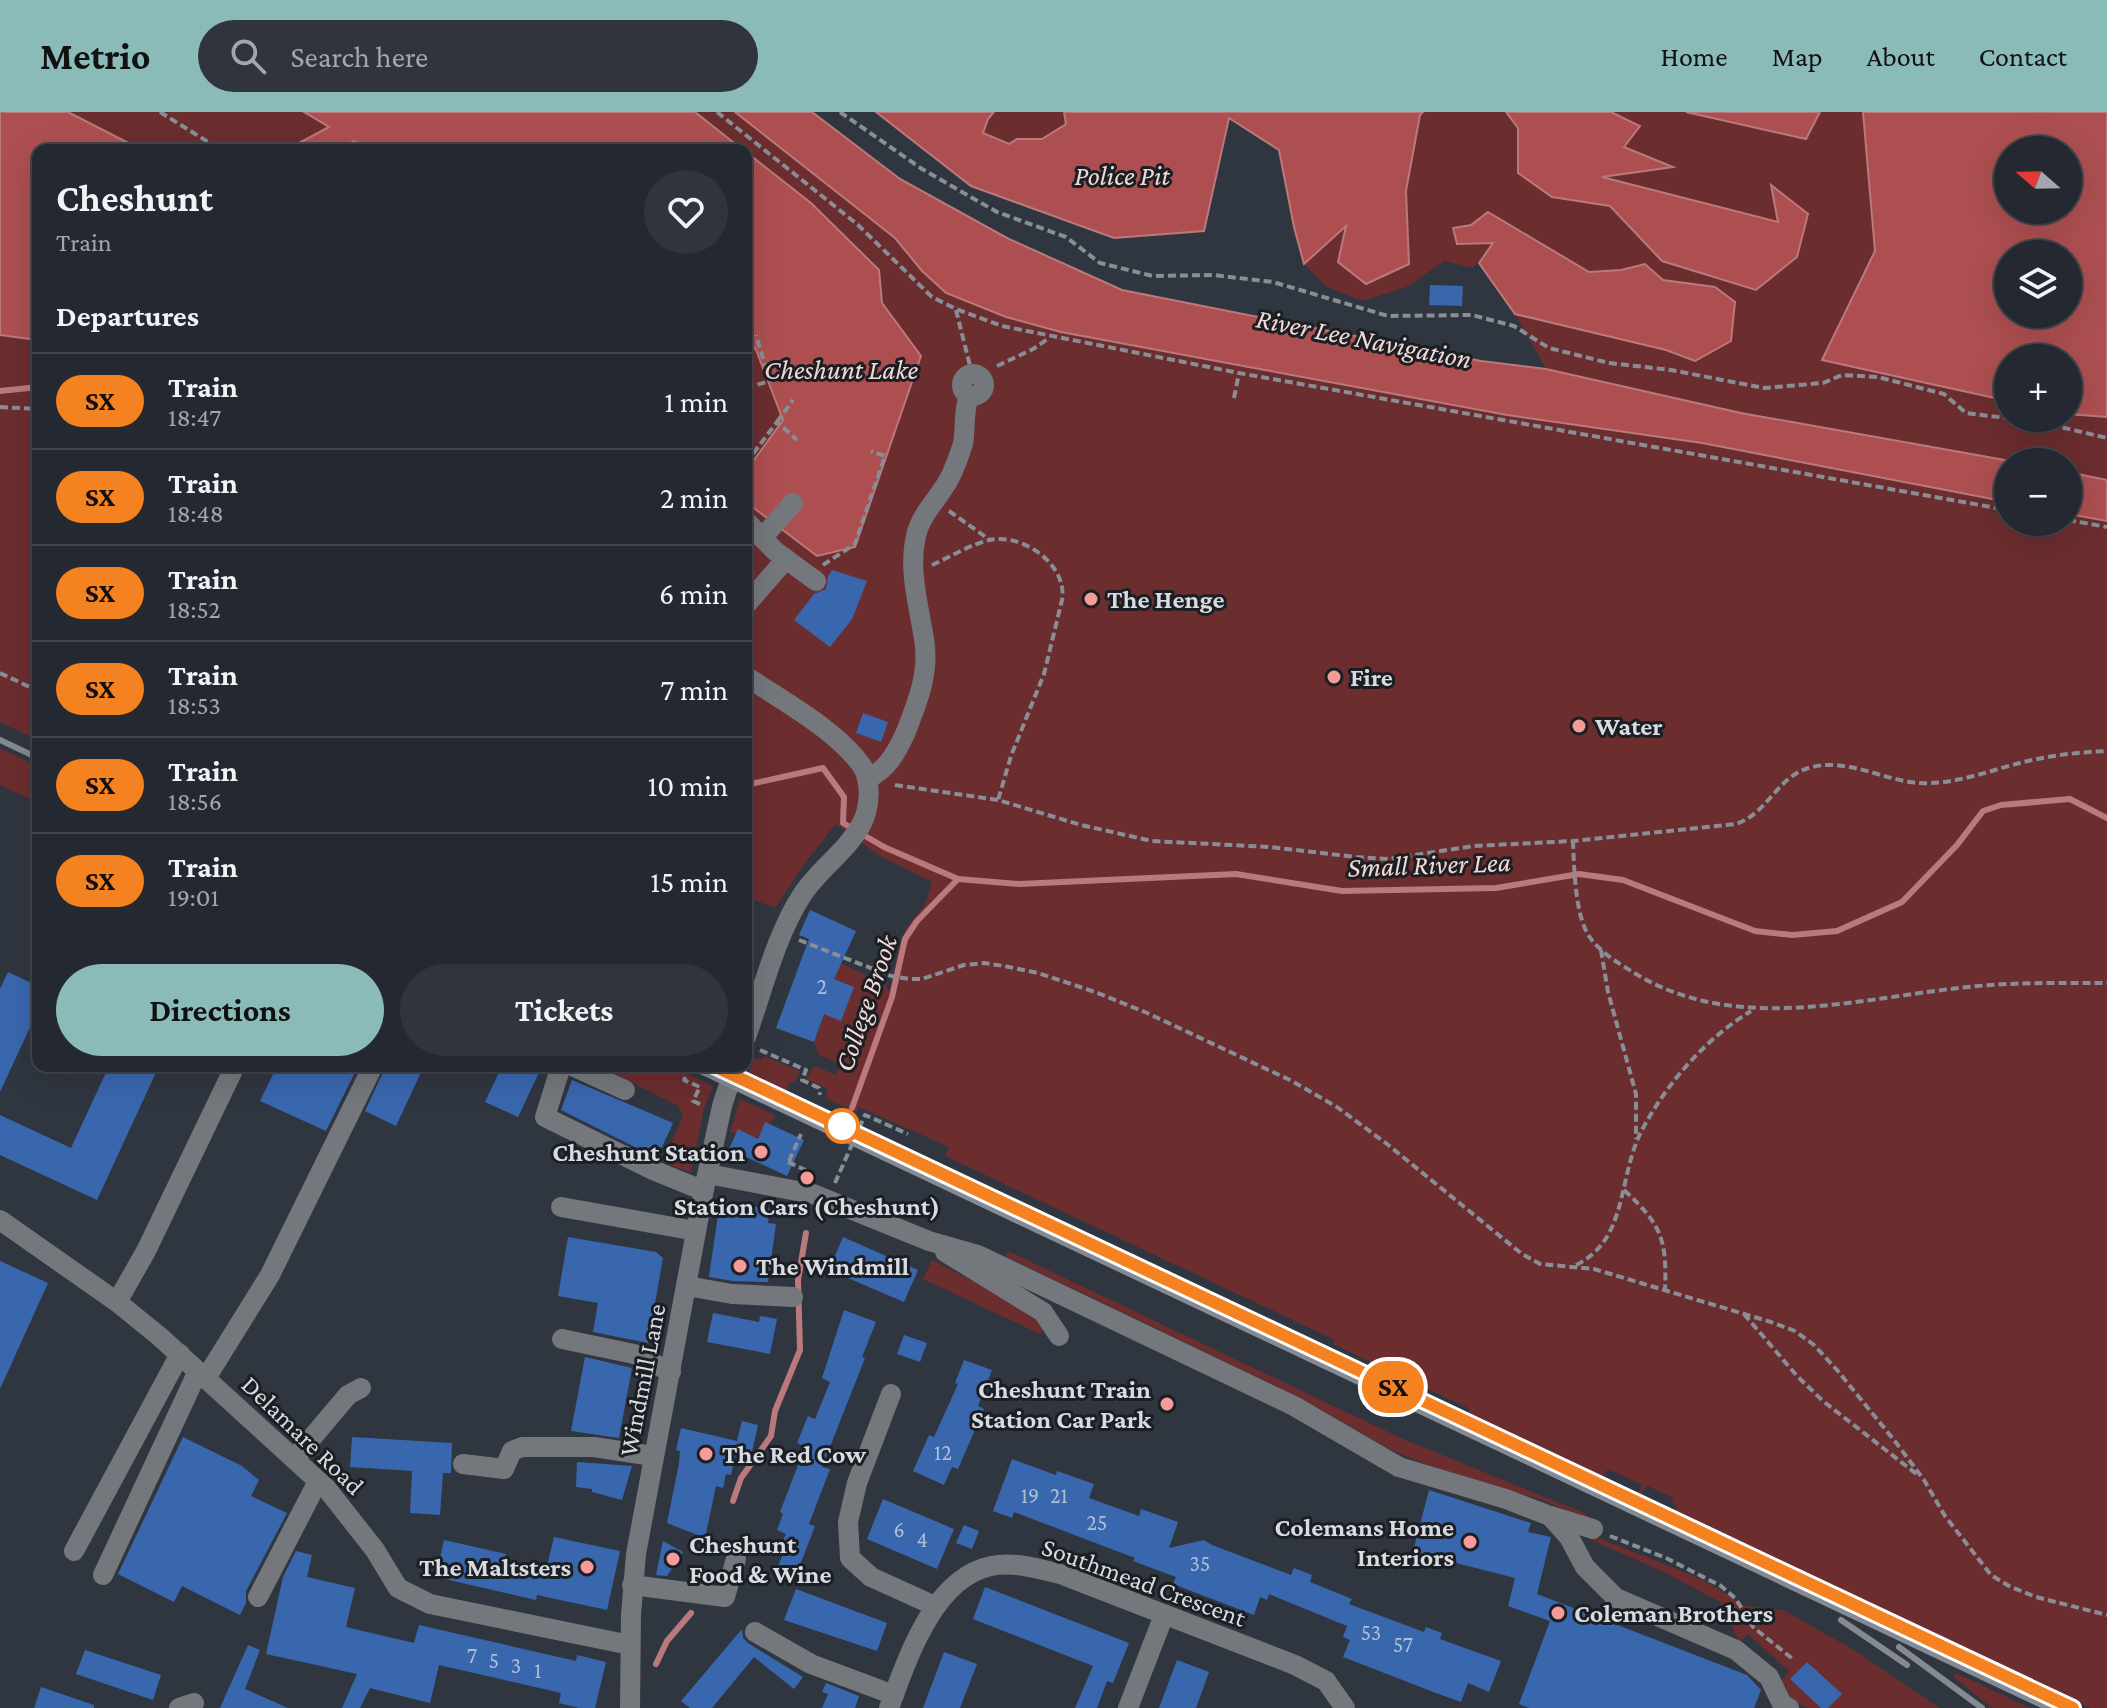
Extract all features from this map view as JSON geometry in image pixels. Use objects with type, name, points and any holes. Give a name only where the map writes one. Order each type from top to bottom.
[{"type":"street","points":[[963,423],[990,387],[997,366]]},
{"type":"street","points":[[868,782],[882,773],[898,748],[922,687],[924,640],[916,604],[916,535],[951,476],[963,443],[964,409],[969,396],[962,385],[966,377],[972,374]]},
{"type":"street","points":[[762,538],[793,503]]},
{"type":"street","points":[[752,527],[812,578]]},
{"type":"street","points":[[752,598],[786,559]]},
{"type":"street","points":[[752,680],[838,742],[862,767],[868,782],[862,822],[848,844],[811,881],[783,934],[752,1026]]},
{"type":"street","points":[[117,1302],[146,1251],[232,1072]]},
{"type":"street","points":[[103,1575],[202,1374],[270,1275],[370,1072]]},
{"type":"street","points":[[559,1072],[545,1117],[653,1170],[692,1186],[706,1181],[813,1194],[929,1241],[978,1255],[1294,1406],[1399,1467],[1593,1529]]},
{"type":"street","points":[[585,1072],[625,1090]]},
{"type":"street","name":"Windmill Lane","points":[[630,1708],[632,1585],[696,1231],[722,1106],[733,1072]]},
{"type":"street","points":[[561,1207],[696,1231]]},
{"type":"street","name":"Delamare Road","points":[[0,1220],[117,1302],[180,1354],[318,1481],[354,1520],[398,1588],[430,1604],[630,1645]]},
{"type":"street","points":[[929,1241],[1043,1312],[1059,1336]]},
{"type":"street","points":[[687,1286],[732,1294],[793,1297]]},
{"type":"street","points":[[562,1339],[634,1354],[671,1372]]},
{"type":"street","points":[[74,1551],[180,1354]]},
{"type":"street","points":[[294,1459],[348,1395],[361,1388]]},
{"type":"street","points":[[891,1394],[857,1483],[848,1522],[850,1558],[871,1577],[935,1606]]},
{"type":"street","points":[[463,1464],[504,1469],[512,1451],[522,1447],[594,1447],[653,1456]]},
{"type":"street","points":[[258,1597],[318,1481]]},
{"type":"street","points":[[1550,1516],[1569,1537],[1585,1567],[1616,1598],[1736,1650],[1769,1677],[1782,1704],[1789,1708]]},
{"type":"street","points":[[632,1585],[725,1597],[736,1559]]},
{"type":"street","name":"Southmead Crescent","points":[[891,1702],[935,1606],[964,1578],[991,1566],[1026,1566],[1060,1574],[1314,1673],[1334,1690],[1345,1708]]},
{"type":"street","points":[[1128,1708],[1164,1615]]},
{"type":"street","points":[[755,1632],[811,1664],[891,1702]]},
{"type":"path","points":[[160,112],[211,144]]},
{"type":"path","points":[[717,112],[857,224],[932,297],[1002,326],[1049,338],[1239,373],[1994,508]]},
{"type":"path","points":[[840,112],[922,169],[997,212],[1066,237],[1100,263],[1153,276],[1213,275],[1273,282],[1388,316],[1472,315],[1514,326],[1549,348],[1609,363],[1671,370],[1764,388],[1823,383],[1842,375],[1878,377],[1944,394],[1966,413],[2039,422],[2107,438]]},
{"type":"path","points":[[956,309],[972,374]]},
{"type":"path","points":[[752,386],[770,381],[756,335]]},
{"type":"path","points":[[997,366],[1049,338]]},
{"type":"path","points":[[1234,398],[1239,373]]},
{"type":"path","points":[[752,455],[793,400]]},
{"type":"path","points":[[0,407],[32,409]]},
{"type":"path","points":[[777,422],[797,440]]},
{"type":"path","points":[[812,578],[855,544],[885,456],[871,451]]},
{"type":"path","points":[[935,501],[990,540],[1017,543],[1043,556],[1057,570],[1064,589],[1044,674],[1011,756],[998,800]]},
{"type":"path","points":[[2082,523],[2107,527]]},
{"type":"path","points":[[915,573],[990,540]]},
{"type":"path","points":[[0,673],[32,688]]},
{"type":"path","points":[[868,782],[998,800],[1081,825],[1152,841],[1270,847],[1388,859],[1474,846],[1573,841],[1736,824],[1751,819],[1779,786],[1797,771],[1815,766],[1848,767],[1925,784],[2028,761],[2107,751]]},
{"type":"path","points":[[1573,841],[1583,923],[1601,950],[1646,980],[1680,994],[1731,1008],[1806,1007],[1972,986],[2107,983]]},
{"type":"path","points":[[783,934],[891,976],[922,979],[964,965],[984,963],[1038,973],[1095,992],[1292,1081],[1337,1107],[1399,1153],[1522,1254],[1540,1264],[1594,1269],[1795,1331],[1814,1345],[1886,1429],[1924,1480],[1945,1516],[1991,1575],[2036,1597],[2107,1615]]},
{"type":"path","points":[[1574,1266],[1598,1252],[1608,1238],[1635,1146],[1636,1094],[1610,1002],[1601,950]]},
{"type":"path","points":[[1635,1146],[1651,1115],[1696,1056],[1730,1024],[1753,1010]]},
{"type":"path","points":[[752,1040],[806,1070],[802,1080],[819,1088],[820,1095]]},
{"type":"path","points":[[687,1072],[684,1080],[700,1087],[693,1101],[705,1106]]},
{"type":"path","points":[[835,1183],[865,1115],[908,1134]]},
{"type":"path","points":[[788,1162],[801,1134]]},
{"type":"path","points":[[1624,1190],[1647,1211],[1664,1242],[1665,1291]]},
{"type":"path","points":[[1743,1313],[1797,1376],[1823,1401],[1924,1480]]},
{"type":"path","points":[[1593,1529],[1666,1558],[1721,1586],[1736,1599],[1753,1627],[1794,1660]]},
{"type":"shaded area","points":[[0,112],[758,112],[993,298],[1994,497],[1994,536],[2082,536],[2082,514],[2107,518],[2107,1708],[2090,1708],[1675,1511],[1677,1506],[1672,1503],[1673,1498],[1646,1485],[1641,1495],[1638,1494],[1642,1485],[1608,1469],[1603,1477],[1468,1413],[1470,1409],[1333,1344],[1335,1340],[945,1156],[949,1147],[859,1107],[856,1112],[825,1098],[828,1089],[806,1079],[814,1066],[836,1075],[840,1064],[819,1055],[814,1042],[823,1018],[806,1012],[854,987],[829,977],[836,961],[886,985],[889,992],[906,928],[925,905],[932,882],[878,855],[836,824],[775,908],[752,899],[752,144],[32,144],[32,737],[0,722]]},
{"type":"shaded area","points":[[994,112],[1063,112],[1066,124],[1042,139],[1017,139],[1009,144],[983,133]]},
{"type":"shaded area","points":[[1423,112],[1506,112],[1518,128],[1552,197],[1610,206],[1662,261],[1797,257],[1772,186],[1778,222],[1600,176],[1671,167],[1624,147],[1611,112],[1686,112],[1806,139],[1820,112],[1863,112],[1875,251],[1823,360],[1994,398],[1994,432],[2082,432],[2082,415],[2107,417],[2107,480],[2082,475],[2082,448],[1994,448],[1994,458],[1741,413],[1546,369],[1515,314],[1666,350],[1695,361],[1687,284],[1663,280],[1645,264],[1621,270],[1589,272],[1488,212],[1493,242],[1473,268],[1444,261],[1409,286],[1363,301],[1327,287],[1304,264],[1347,225],[1409,264],[1406,191]]},
{"type":"shaded area","points":[[0,748],[32,763],[32,800],[0,785]]},
{"type":"shaded area","points":[[764,1056],[800,1071],[786,1091],[748,1074],[752,1072],[755,1058],[761,1060]]},
{"type":"shaded area","points":[[611,1072],[684,1072],[713,1086],[704,1109],[691,1173],[663,1162],[683,1116],[678,1106]]},
{"type":"shaded area","points":[[740,1099],[775,1115],[770,1124],[765,1123],[758,1139],[738,1129],[736,1134],[730,1132]]},
{"type":"shaded area","points":[[1008,1251],[1403,1439],[1584,1513],[1595,1522],[1542,1500],[1430,1466],[1393,1451],[1297,1396],[1005,1256]]},
{"type":"shaded area","points":[[932,1260],[1032,1312],[1044,1327],[1040,1334],[923,1279]]},
{"type":"shaded area","points":[[1591,1535],[1709,1583],[1745,1606],[1783,1610],[1849,1647],[1940,1708],[1808,1708],[1788,1699],[1786,1686],[1781,1681],[1789,1671],[1748,1634],[1740,1643],[1720,1602],[1664,1572],[1589,1539]]},
{"type":"shaded area","points":[[1956,1673],[2031,1708],[1992,1708],[1954,1677]]},
{"type":"water","points":[[0,112],[68,112],[130,144],[32,144],[32,339],[0,335]]},
{"type":"water","points":[[304,112],[695,112],[735,144],[360,144],[354,141],[348,144],[297,144],[329,127]]},
{"type":"water","name":"River Lee Navigation","points":[[735,112],[812,112],[900,179],[1007,238],[1122,290],[1481,361],[1546,369],[1741,413],[1994,458],[1994,499],[1702,443],[1507,415],[1061,332],[1006,317],[946,293],[922,271],[895,238]]},
{"type":"water","name":"Police Pit","points":[[876,112],[994,112],[983,133],[1009,144],[1017,139],[1042,139],[1066,124],[1064,112],[1423,112],[1406,191],[1409,264],[1366,284],[1338,262],[1346,226],[1304,264],[1279,150],[1229,118],[1204,231],[1114,238],[971,186]]},
{"type":"water","points":[[1506,112],[1611,112],[1640,126],[1624,147],[1673,167],[1602,177],[1778,222],[1771,185],[1808,214],[1797,257],[1756,290],[1662,261],[1610,206],[1552,197],[1518,173],[1518,128]]},
{"type":"water","points":[[1686,112],[1820,112],[1806,139]]},
{"type":"water","points":[[1863,112],[2107,112],[2107,417],[2082,415],[2082,344],[1994,344],[1994,398],[1822,360],[1875,251]]},
{"type":"water","name":"Cheshunt Lake","points":[[752,157],[811,203],[879,270],[882,303],[921,356],[855,547],[817,556],[752,507],[752,463],[783,420],[752,345]]},
{"type":"water","points":[[1488,212],[1589,272],[1621,270],[1645,264],[1663,280],[1715,287],[1735,302],[1731,341],[1695,361],[1666,350],[1515,314],[1479,263],[1493,243],[1457,244],[1453,228],[1471,225]]},
{"type":"water","points":[[2082,475],[2107,480],[2107,521],[2082,517]]},
{"type":"building","points":[[1430,285],[1463,286],[1462,306],[1429,305]]},
{"type":"building","points":[[832,570],[867,581],[852,619],[830,647],[794,620],[814,594],[826,589]]},
{"type":"building","points":[[863,713],[888,722],[881,742],[856,733]]},
{"type":"building","points":[[810,910],[856,931],[834,979],[854,987],[841,1021],[824,1014],[814,1042],[776,1028],[809,939],[799,935]]},
{"type":"building","points":[[8,972],[32,983],[32,1023],[0,1092],[0,989]]},
{"type":"building","points":[[106,1072],[156,1072],[97,1200],[0,1155],[0,1115],[71,1148]]},
{"type":"building","points":[[274,1072],[355,1072],[326,1131],[260,1101]]},
{"type":"building","points":[[383,1072],[421,1072],[396,1126],[365,1111]]},
{"type":"building","points":[[499,1072],[539,1072],[518,1117],[485,1102]]},
{"type":"building","points":[[572,1080],[673,1123],[657,1158],[561,1110]]},
{"type":"building","name":"Cheshunt Station","points":[[765,1122],[804,1140],[787,1176],[729,1149],[738,1129],[758,1139]]},
{"type":"building","points":[[720,1201],[770,1209],[768,1223],[776,1224],[768,1282],[709,1277]]},
{"type":"building","points":[[568,1237],[656,1252],[663,1258],[648,1343],[593,1332],[598,1303],[558,1296]]},
{"type":"building","points":[[843,1237],[918,1270],[904,1302],[829,1270]]},
{"type":"building","points":[[0,1261],[48,1283],[0,1389]]},
{"type":"building","points":[[844,1310],[876,1322],[822,1467],[830,1469],[809,1524],[815,1526],[797,1573],[778,1566],[784,1552],[779,1550],[786,1534],[777,1530],[783,1514],[780,1512],[805,1447],[797,1443],[808,1416],[815,1419],[830,1382],[822,1378]]},
{"type":"building","points":[[713,1313],[759,1322],[760,1316],[777,1319],[770,1354],[707,1342]]},
{"type":"building","points":[[904,1335],[927,1343],[920,1362],[897,1354]]},
{"type":"building","points":[[585,1357],[632,1368],[619,1438],[571,1431]]},
{"type":"building","points":[[964,1360],[992,1370],[978,1406],[984,1409],[958,1469],[952,1467],[944,1485],[913,1471],[929,1435],[934,1437],[958,1384],[955,1383]]},
{"type":"building","points":[[742,1421],[758,1425],[751,1456],[736,1452],[731,1475],[726,1474],[723,1488],[716,1486],[705,1538],[667,1523],[679,1463],[680,1451],[676,1450],[681,1428],[737,1441]]},
{"type":"building","points":[[183,1437],[242,1466],[259,1480],[251,1496],[287,1513],[246,1591],[246,1603],[240,1615],[182,1586],[174,1602],[118,1574]]},
{"type":"building","points":[[352,1437],[452,1443],[451,1473],[443,1473],[440,1515],[410,1513],[412,1471],[350,1467]]},
{"type":"building","points":[[1012,1459],[1056,1475],[1057,1471],[1094,1484],[1089,1498],[1139,1516],[1141,1509],[1178,1522],[1169,1548],[1204,1540],[1291,1575],[1294,1568],[1312,1575],[1310,1582],[1352,1599],[1349,1604],[1424,1632],[1426,1627],[1442,1633],[1440,1639],[1501,1661],[1489,1692],[1468,1683],[1461,1702],[1436,1693],[1343,1657],[1350,1640],[1343,1637],[1347,1626],[1269,1594],[1267,1600],[1260,1597],[1254,1615],[1173,1584],[1176,1577],[1133,1561],[1135,1558],[1014,1512],[1012,1518],[993,1511]]},
{"type":"building","points":[[577,1462],[632,1466],[622,1500],[592,1492],[592,1489],[576,1487]]},
{"type":"building","name":"Coleman Brothers","points":[[1429,1490],[1531,1523],[1528,1532],[1551,1537],[1537,1594],[1747,1675],[1761,1690],[1754,1708],[1529,1708],[1519,1704],[1550,1621],[1508,1606],[1515,1578],[1413,1552]]},
{"type":"building","points":[[883,1499],[954,1529],[937,1569],[867,1539]]},
{"type":"building","points":[[964,1525],[979,1531],[972,1549],[956,1543]]},
{"type":"building","points":[[554,1537],[620,1551],[607,1610],[537,1595],[536,1600],[436,1577],[444,1540],[506,1554],[504,1561],[546,1570]]},
{"type":"building","points":[[663,1541],[683,1552],[667,1576],[656,1575]]},
{"type":"building","points":[[296,1551],[312,1555],[307,1577],[355,1588],[346,1627],[414,1643],[419,1625],[576,1661],[577,1655],[606,1662],[595,1708],[559,1703],[561,1693],[439,1665],[430,1703],[370,1688],[360,1708],[342,1708],[357,1674],[266,1654],[283,1577]]},
{"type":"building","points":[[985,1587],[1129,1643],[1113,1683],[1107,1681],[1097,1708],[1075,1708],[1093,1666],[973,1619]]},
{"type":"building","points":[[796,1589],[887,1623],[877,1651],[784,1620]]},
{"type":"building","points":[[742,1629],[743,1638],[748,1643],[803,1677],[794,1689],[754,1657],[712,1708],[690,1708],[681,1701]]},
{"type":"building","points":[[248,1645],[260,1650],[245,1689],[288,1708],[220,1708]]},
{"type":"building","points":[[85,1650],[161,1675],[153,1700],[76,1674]]},
{"type":"building","points":[[944,1652],[977,1664],[960,1708],[923,1708]]},
{"type":"building","points":[[1177,1660],[1209,1672],[1196,1708],[1159,1708]]},
{"type":"building","points":[[1807,1662],[1842,1694],[1828,1708],[1821,1708],[1790,1679]]},
{"type":"building","points":[[826,1683],[859,1696],[855,1708],[822,1708],[828,1694],[822,1692]]},
{"type":"building","points":[[41,1687],[94,1705],[94,1708],[34,1708]]},
{"type":"waterway","name":"Small River Lea","points":[[0,391],[32,388]]},
{"type":"waterway","name":"Small River Lea","points":[[752,784],[823,768],[844,797],[843,823],[884,847],[958,879],[1019,884],[1236,874],[1342,891],[1496,888],[1579,874],[1623,880],[1755,931],[1792,935],[1837,931],[1902,902],[1957,845],[1983,811],[2001,805],[2070,799],[2107,818]]},
{"type":"waterway","name":"College Brook","points":[[852,1108],[892,997],[905,939],[917,921],[958,879]]},
{"type":"waterway","name":"College Brook","points":[[733,1501],[741,1478],[771,1436],[775,1411],[800,1350],[798,1280],[806,1233]]},
{"type":"waterway","name":"College Brook","points":[[656,1664],[667,1641],[691,1613]]},
{"type":"railway","points":[[0,740],[32,755]]},
{"type":"railway","points":[[703,1072],[2048,1708]]},
{"type":"railway","points":[[1841,1620],[1907,1665]]},
{"type":"railway","points":[[1899,1647],[1982,1708]]},
{"type":"railway","points":[[2037,1691],[2073,1708]]},
{"type":"train","name":"SX","points":[[727,1072],[2073,1708]]},
{"type":"place","name":"The Henge","points":[[1091,599]]},
{"type":"place","name":"Fire","points":[[1334,677]]},
{"type":"place","name":"Water","points":[[1579,726]]},
{"type":"place","name":"Cheshunt Station","points":[[761,1152]]},
{"type":"place","name":"Station Cars (Cheshunt)","points":[[807,1178]]},
{"type":"place","name":"The Windmill","points":[[740,1266]]},
{"type":"place","name":"Cheshunt Train Station Car Park","points":[[1167,1404]]},
{"type":"place","name":"The Red Cow","points":[[706,1454]]},
{"type":"place","name":"Colemans Home Interiors","points":[[1470,1542]]},
{"type":"place","name":"Cheshunt Food & Wine","points":[[673,1559]]},
{"type":"place","name":"The Maltsters","points":[[587,1567]]},
{"type":"place","name":"Coleman Brothers","points":[[1558,1613]]}]
